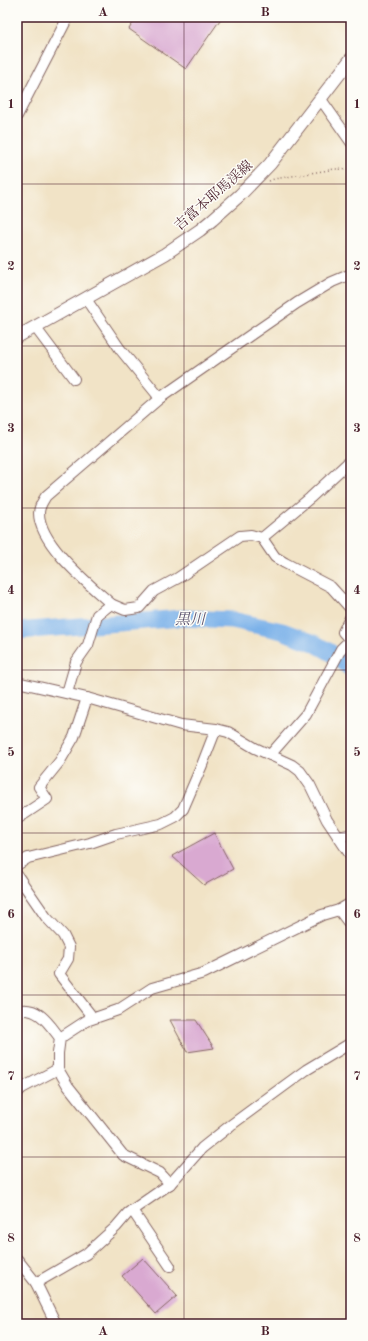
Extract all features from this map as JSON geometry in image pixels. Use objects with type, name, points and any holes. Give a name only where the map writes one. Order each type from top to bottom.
[{"type":"main road","name":"吉富本耶馬渓線","points":[[17,337],[165,254],[200,230],[240,195],[270,164],[351,59]]},
{"type":"street","points":[[17,116],[68,17]]},
{"type":"street","points":[[320,98],[351,142]]},
{"type":"street","points":[[270,755],[306,714],[341,649],[351,640],[343,632],[351,616],[351,609],[331,587],[275,557],[262,538],[251,535],[240,536],[178,578],[154,591],[139,608],[125,610],[111,604],[70,564],[50,541],[42,527],[39,512],[46,496],[160,398],[297,303],[332,282],[351,274]]},
{"type":"street","points":[[86,299],[120,349],[160,398]]},
{"type":"street","points":[[35,327],[74,380]]},
{"type":"street","points":[[262,538],[310,498],[351,460]]},
{"type":"street","points":[[67,693],[76,662],[88,645],[97,615],[111,604]]},
{"type":"street","points":[[17,682],[87,698],[181,725],[228,732],[292,765],[300,771],[310,785],[327,820],[351,856]]},
{"type":"street","points":[[17,819],[47,799],[39,787],[60,761],[74,736],[87,698]]},
{"type":"street","points":[[17,865],[28,858],[90,843],[116,834],[161,824],[174,818],[183,809],[216,729]]},
{"type":"street","points":[[338,837],[348,835],[351,836]]},
{"type":"street","points":[[17,875],[46,916],[63,935],[69,947],[68,959],[59,974],[93,1018]]},
{"type":"street","points":[[60,1038],[93,1018],[118,1010],[152,988],[204,973],[322,915],[339,910],[351,903]]},
{"type":"street","points":[[339,910],[351,926]]},
{"type":"street","points":[[17,1011],[34,1011],[42,1016],[60,1038],[58,1069],[68,1086],[123,1155],[160,1173],[170,1184]]},
{"type":"street","points":[[36,1283],[86,1254],[132,1210],[170,1184],[202,1148],[231,1125],[306,1070],[351,1043]]},
{"type":"street","points":[[17,1093],[22,1088],[58,1069]]},
{"type":"street","points":[[132,1210],[170,1266]]},
{"type":"street","points":[[17,1259],[36,1283],[56,1324]]},
{"type":"path","points":[[267,182],[274,179],[335,169],[351,170]]},
{"type":"building","points":[[137,17],[222,17],[186,69],[129,29]]},
{"type":"building","points":[[214,833],[233,869],[204,885],[172,856]]},
{"type":"building","points":[[170,1020],[196,1020],[214,1048],[187,1052]]},
{"type":"building","points":[[143,1258],[177,1296],[156,1314],[122,1276]]},
{"type":"waterway","name":"黒川","points":[[17,631],[182,618],[232,620],[282,631],[314,643],[330,652],[351,669]]}]
